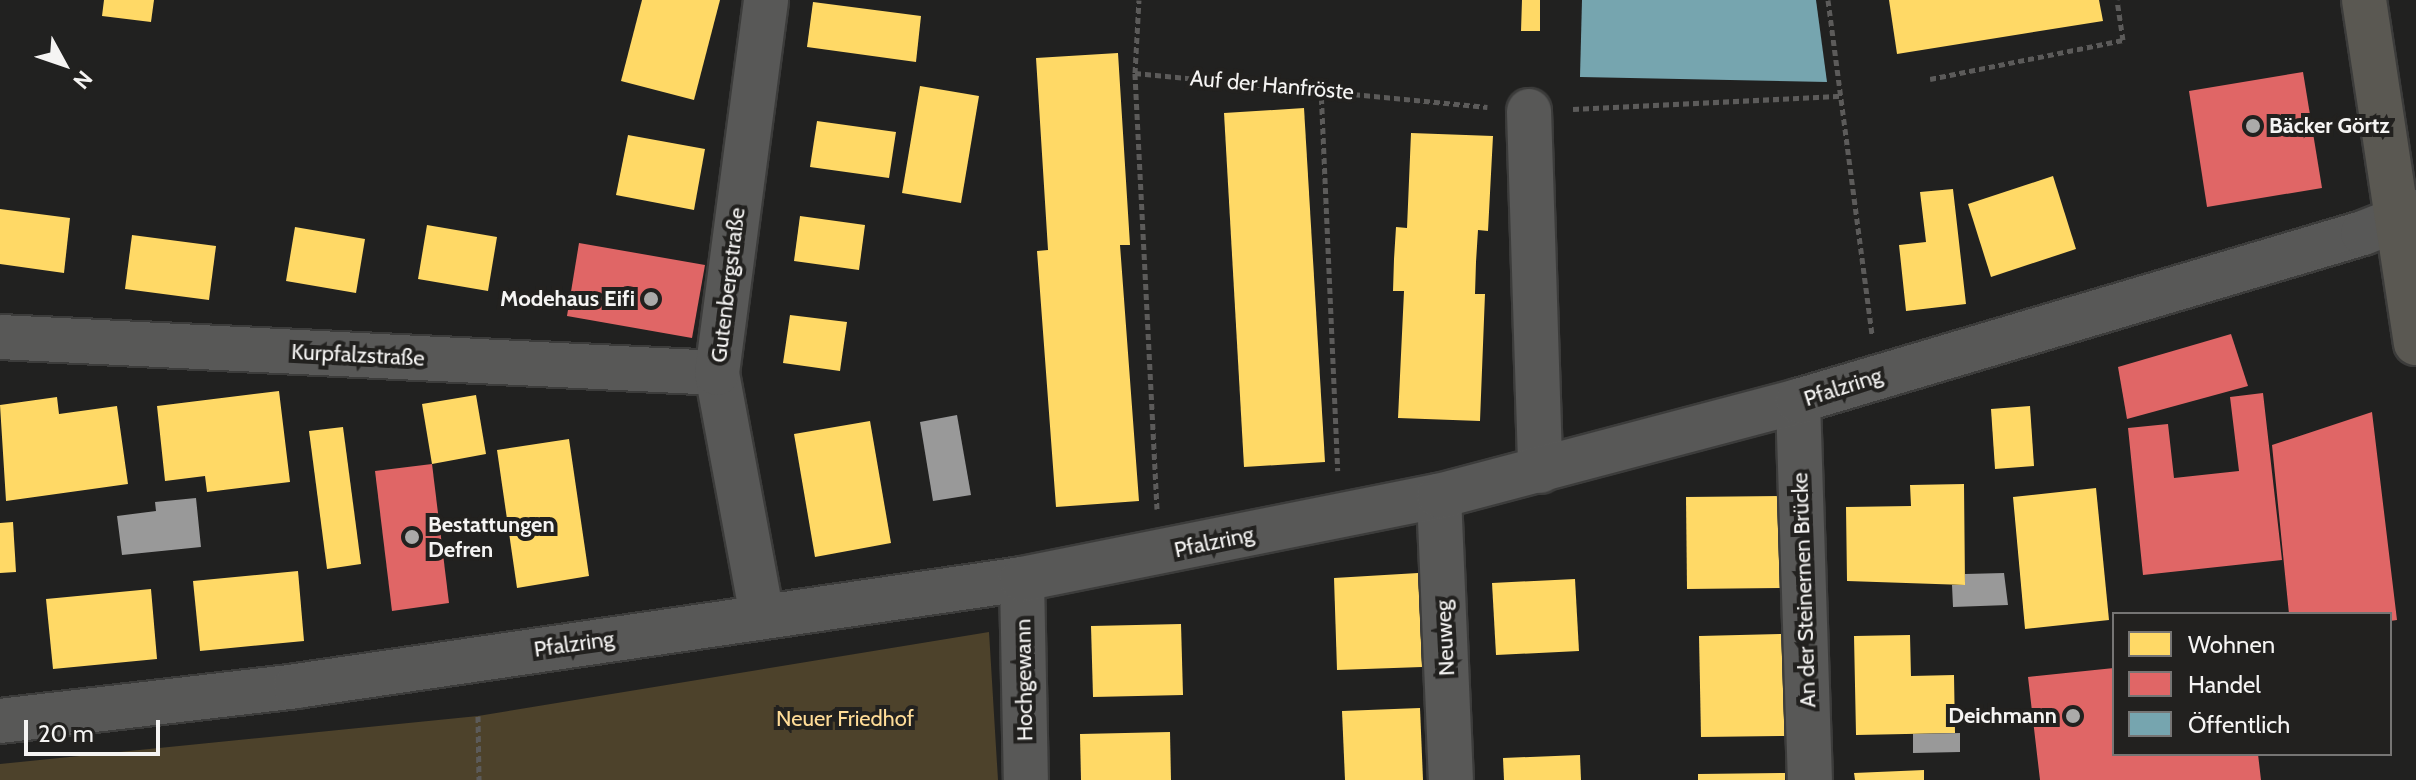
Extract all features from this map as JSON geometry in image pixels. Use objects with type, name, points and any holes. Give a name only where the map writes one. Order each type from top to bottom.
[{"type":"main road","points":[[2364,0],[2407,216],[2416,343]]},
{"type":"street","name":"Gutenbergstraße","points":[[762,616],[717,373],[766,0]]},
{"type":"street","points":[[1529,111],[1540,471]]},
{"type":"street","name":"Pfalzring","points":[[0,721],[296,686],[1022,579],[1160,554],[1439,496],[1798,401],[2407,216]]},
{"type":"street","name":"Kurpfalzstraße","points":[[0,337],[717,373]]},
{"type":"street","name":"An der Steinernen Brücke","points":[[1798,401],[1810,780]]},
{"type":"street","name":"Neuweg","points":[[1439,496],[1451,780]]},
{"type":"street","name":"Hochgewann","points":[[1022,579],[1026,780]]},
{"type":"path","points":[[1139,0],[1135,73],[1160,554]]},
{"type":"path","points":[[1828,0],[1877,375]]},
{"type":"path","points":[[1930,79],[2123,40],[2117,0]]},
{"type":"path","name":"Auf der Hanfröste","points":[[1135,73],[1321,88],[1529,111],[1842,96]]},
{"type":"path","points":[[1321,88],[1340,516]]},
{"type":"path","points":[[478,716],[479,780]]},
{"type":"green space","name":"Neuer Friedhof","points":[[989,632],[998,780],[0,780],[0,764],[478,716]]},
{"type":"building: Wohnen","points":[[104,0],[154,0],[151,22],[102,16]]},
{"type":"building: Wohnen","points":[[642,0],[720,0],[694,100],[621,81]]},
{"type":"building: Wohnen","points":[[1522,0],[1540,0],[1540,31],[1521,31]]},
{"type":"building: Wohnen","points":[[1889,0],[2099,0],[2103,21],[1897,54]]},
{"type":"building: Wohnen","points":[[813,2],[921,16],[916,62],[807,47]]},
{"type":"building: Wohnen","points":[[1118,53],[1130,245],[1120,245],[1139,501],[1056,507],[1037,251],[1048,250],[1036,58]]},
{"type":"building: Wohnen","points":[[920,86],[979,96],[961,203],[902,193]]},
{"type":"building: Wohnen","points":[[1304,108],[1325,462],[1244,467],[1224,113]]},
{"type":"building: Wohnen","points":[[817,121],[896,132],[889,178],[810,167]]},
{"type":"building: Wohnen","points":[[1411,133],[1493,136],[1488,231],[1478,230],[1476,262],[1475,294],[1485,294],[1480,421],[1398,418],[1404,291],[1393,291],[1394,259],[1396,227],[1407,228]]},
{"type":"building: Wohnen","points":[[628,135],[705,149],[694,210],[616,195]]},
{"type":"building: Wohnen","points":[[2053,176],[2076,249],[1991,277],[1968,204]]},
{"type":"building: Wohnen","points":[[1953,189],[1966,304],[1906,311],[1899,245],[1926,242],[1920,192]]},
{"type":"building: Wohnen","points":[[0,209],[70,218],[64,273],[0,264]]},
{"type":"building: Wohnen","points":[[800,216],[865,225],[859,270],[794,261]]},
{"type":"building: Wohnen","points":[[427,225],[497,237],[488,291],[418,279]]},
{"type":"building: Wohnen","points":[[295,227],[365,239],[356,293],[286,281]]},
{"type":"building: Wohnen","points":[[132,235],[216,246],[209,300],[125,289]]},
{"type":"building: Wohnen","points":[[790,315],[847,322],[840,371],[783,363]]},
{"type":"building: Wohnen","points":[[279,391],[290,482],[207,492],[205,476],[165,481],[157,406]]},
{"type":"building: Wohnen","points":[[476,395],[486,454],[432,464],[422,404]]},
{"type":"building: Wohnen","points":[[57,397],[59,414],[117,406],[128,484],[6,501],[0,405]]},
{"type":"building: Wohnen","points":[[2030,406],[2034,466],[1995,469],[1991,409]]},
{"type":"building: Wohnen","points":[[870,421],[891,543],[815,557],[794,434]]},
{"type":"building: Wohnen","points":[[343,427],[361,564],[327,569],[309,431]]},
{"type":"building: Wohnen","points":[[569,439],[589,576],[517,588],[497,450]]},
{"type":"building: Wohnen","points":[[1964,484],[1965,585],[1847,581],[1846,507],[1911,506],[1910,485]]},
{"type":"building: Wohnen","points":[[2096,488],[2109,620],[2025,629],[2013,497]]},
{"type":"building: Wohnen","points":[[1785,496],[1787,588],[1687,589],[1686,497]]},
{"type":"building: Wohnen","points":[[13,522],[16,572],[0,573],[0,523]]},
{"type":"building: Wohnen","points":[[298,571],[304,641],[200,651],[193,581]]},
{"type":"building: Wohnen","points":[[1418,573],[1422,667],[1337,670],[1334,578]]},
{"type":"building: Wohnen","points":[[1575,579],[1579,651],[1496,655],[1492,583]]},
{"type":"building: Wohnen","points":[[151,589],[157,659],[53,669],[46,599]]},
{"type":"building: Wohnen","points":[[1181,624],[1183,695],[1093,697],[1091,626]]},
{"type":"building: Wohnen","points":[[1783,634],[1785,736],[1701,737],[1699,636]]},
{"type":"building: Wohnen","points":[[1910,635],[1911,676],[1954,675],[1955,733],[1856,735],[1854,636]]},
{"type":"building: Wohnen","points":[[1420,708],[1423,780],[1345,780],[1342,711]]},
{"type":"building: Wohnen","points":[[1170,732],[1171,780],[1081,780],[1080,734]]},
{"type":"building: Wohnen","points":[[1580,755],[1581,780],[1504,780],[1503,758]]},
{"type":"building: Wohnen","points":[[1924,770],[1924,780],[1855,780],[1854,773]]},
{"type":"building: Wohnen","points":[[1785,773],[1785,780],[1698,780],[1698,774]]},
{"type":"building: Handel","name":"Bäcker Görtz","points":[[2303,72],[2322,188],[2207,207],[2189,91]]},
{"type":"building: Handel","points":[[579,243],[705,265],[692,338],[567,316]]},
{"type":"building: Handel","points":[[2231,334],[2248,386],[2127,419],[2118,367]]},
{"type":"building: Handel","points":[[2263,393],[2282,560],[2143,575],[2128,428],[2168,424],[2174,478],[2239,471],[2230,397]]},
{"type":"building: Handel","points":[[2372,412],[2397,620],[2392,621],[2392,612],[2289,612],[2272,445]]},
{"type":"building: Handel","name":"Bestattungen Defren","points":[[432,464],[449,603],[392,611],[375,471]]},
{"type":"building: Handel","name":"Deichmann","points":[[2112,668],[2112,756],[2258,756],[2261,780],[2040,780],[2028,677]]},
{"type":"building: Öffentlich","points":[[1582,0],[1816,0],[1827,82],[1580,77]]},
{"type":"building: Industrie","points":[[957,415],[971,495],[933,501],[920,422]]},
{"type":"building: Industrie","points":[[196,498],[201,547],[122,555],[117,516],[156,511],[155,502]]},
{"type":"building: Industrie","points":[[2004,573],[2008,605],[1953,607],[1952,585],[1965,585],[1965,574]]},
{"type":"building: Industrie","points":[[1960,733],[1960,752],[1913,753],[1913,734]]},
{"type":"place","name":"Bäcker Görtz","points":[[2253,126]]},
{"type":"place","name":"Modehaus Eifi","points":[[651,299]]},
{"type":"place","name":"Bestattungen Defren","points":[[412,537]]},
{"type":"place","name":"Deichmann","points":[[2073,716]]}]
